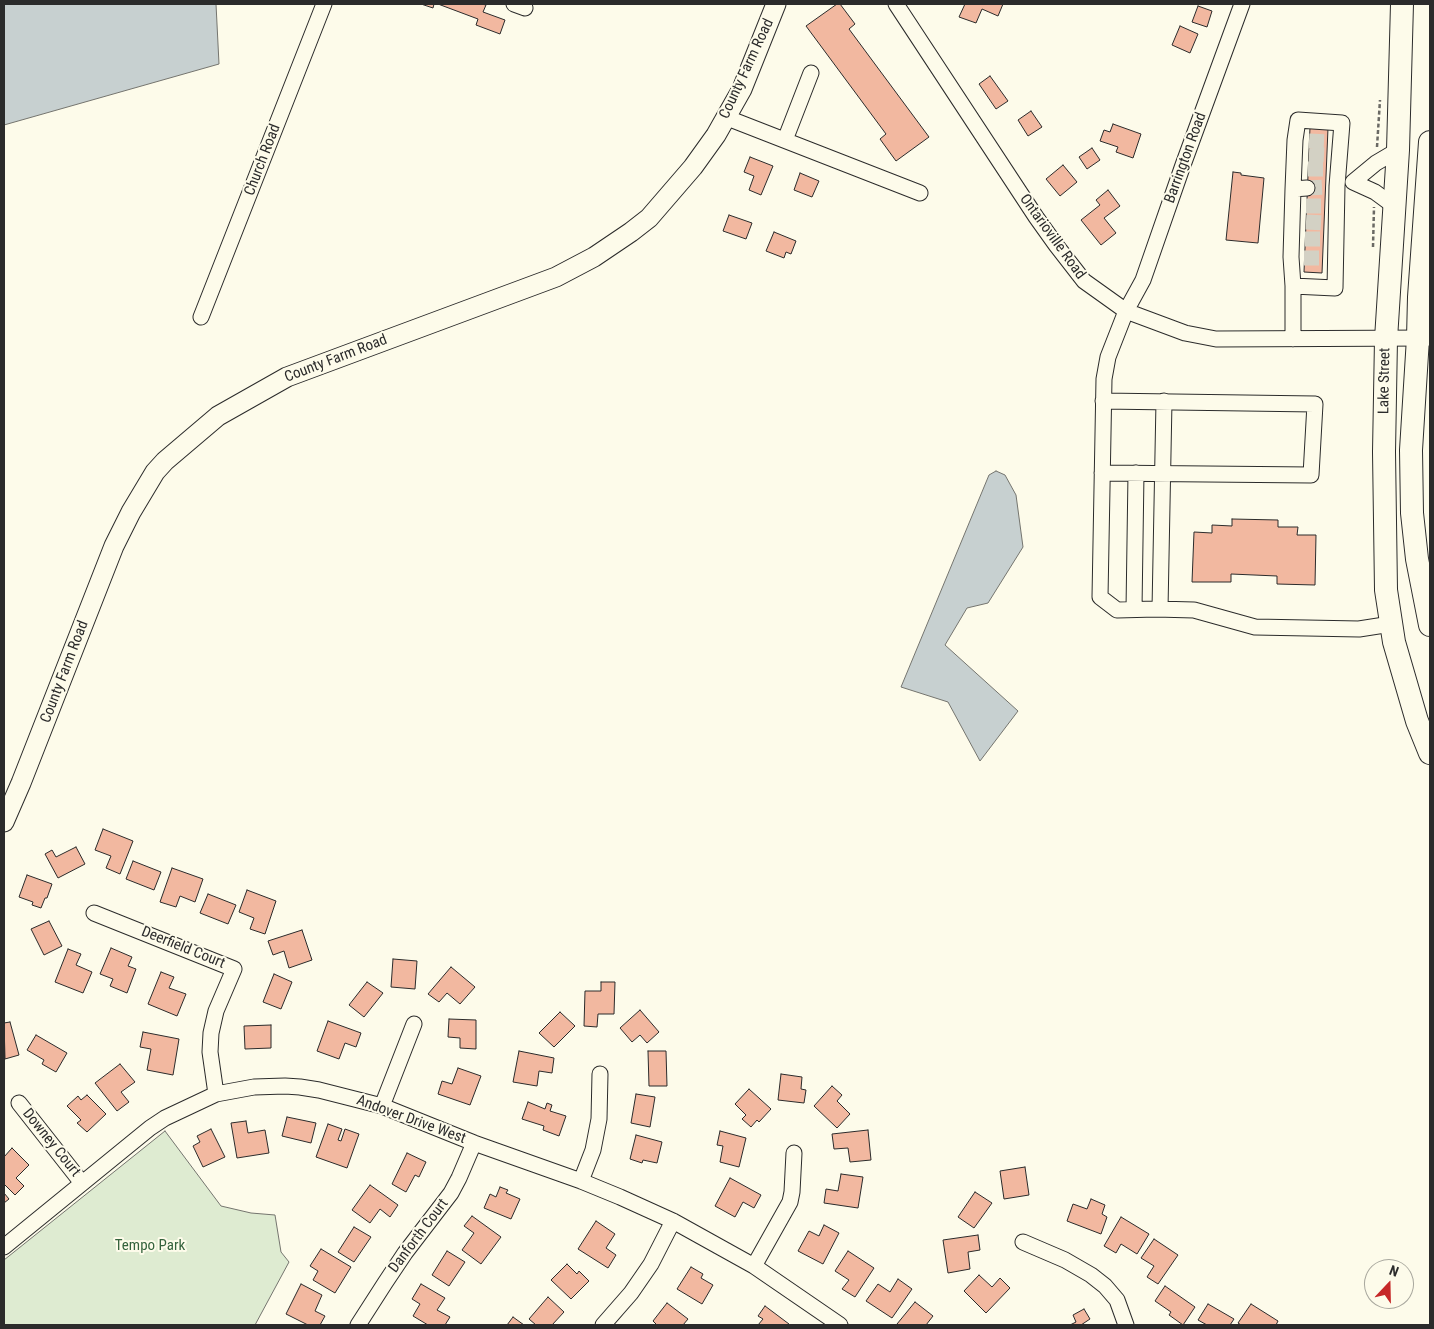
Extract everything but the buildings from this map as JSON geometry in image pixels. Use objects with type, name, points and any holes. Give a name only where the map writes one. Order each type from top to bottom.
[{"type":"highway","name":"Lake Street","points":[[1402,4],[1398,150],[1386,339],[1384,452],[1386,590],[1394,642],[1417,721],[1430,753]]},
{"type":"highway","name":"Lake Street","points":[[1430,142],[1419,297],[1424,338],[1411,450],[1412,513],[1416,559],[1430,625]]},
{"type":"main road","name":"County Farm Road","points":[[4,822],[114,546],[135,505],[155,472],[165,461],[218,416],[287,377],[556,277],[601,252],[631,232],[649,218],[693,167],[716,135],[742,89],[776,4]]},
{"type":"street","name":"Church Road","points":[[201,317],[324,4]]},
{"type":"street","name":"Ontarioville Road","points":[[896,4],[1056,246],[1084,281],[1126,311],[1185,333],[1216,339],[1424,338]]},
{"type":"street","name":"Barrington Road","points":[[1134,609],[1117,610],[1100,597],[1104,379],[1108,357],[1126,311],[1143,280],[1242,4]]},
{"type":"street","points":[[785,140],[811,73]]},
{"type":"street","points":[[726,118],[920,193]]},
{"type":"street","points":[[1293,286],[1335,288],[1329,258],[1331,186],[1333,155],[1342,123],[1298,120],[1301,154],[1300,206],[1298,257],[1293,286],[1293,340]]},
{"type":"street","points":[[1331,186],[1353,182],[1376,163],[1398,150]]},
{"type":"street","points":[[1353,182],[1375,192],[1394,206]]},
{"type":"street","points":[[1102,473],[1311,475],[1315,404],[1104,400]]},
{"type":"street","points":[[1160,609],[1164,402]]},
{"type":"street","points":[[1136,473],[1134,609],[1194,610],[1256,627],[1359,629],[1391,624]]},
{"type":"street","name":"Deerfield Court","points":[[94,913],[234,968],[216,1010],[211,1033],[210,1052],[216,1094]]},
{"type":"street","points":[[382,1106],[414,1024]]},
{"type":"street","points":[[581,1181],[593,1150],[599,1119],[600,1074]]},
{"type":"street","name":"Andover Drive West","points":[[4,1247],[150,1128],[165,1118],[216,1094],[254,1087],[286,1086],[319,1090],[382,1106],[474,1143],[581,1181],[673,1221],[754,1266],[840,1325]]},
{"type":"street","name":"Downey Court","points":[[19,1103],[82,1183]]},
{"type":"street","name":"Danforth Court","points":[[358,1325],[405,1253],[451,1192],[474,1143]]},
{"type":"street","points":[[754,1266],[790,1202],[794,1153]]},
{"type":"street","points":[[603,1325],[631,1293],[646,1272],[673,1221]]},
{"type":"street","points":[[1023,1242],[1065,1260],[1091,1275],[1105,1286],[1116,1300],[1126,1325]]},
{"type":"green space","name":"Tempo Park","points":[[165,1131],[221,1206],[251,1213],[275,1215],[281,1252],[289,1262],[255,1325],[4,1325],[4,1260]]},
{"type":"shaded area","points":[[4,4],[216,4],[219,64],[4,125]]},
{"type":"shaded area","points":[[996,471],[1005,475],[1016,495],[1023,547],[988,603],[967,608],[945,645],[1018,711],[980,761],[948,702],[901,687],[989,475]]},
{"type":"tunnel","points":[[1309,141],[1327,142]]},
{"type":"tunnel","points":[[1309,154],[1326,155]]},
{"type":"tunnel","points":[[1308,169],[1326,169]]},
{"type":"tunnel","points":[[1307,188],[1325,187]]},
{"type":"tunnel","points":[[1306,206],[1324,206]]},
{"type":"tunnel","points":[[1306,222],[1324,223]]},
{"type":"tunnel","points":[[1305,239],[1323,239]]},
{"type":"tunnel","points":[[1304,258],[1323,258]]}]
